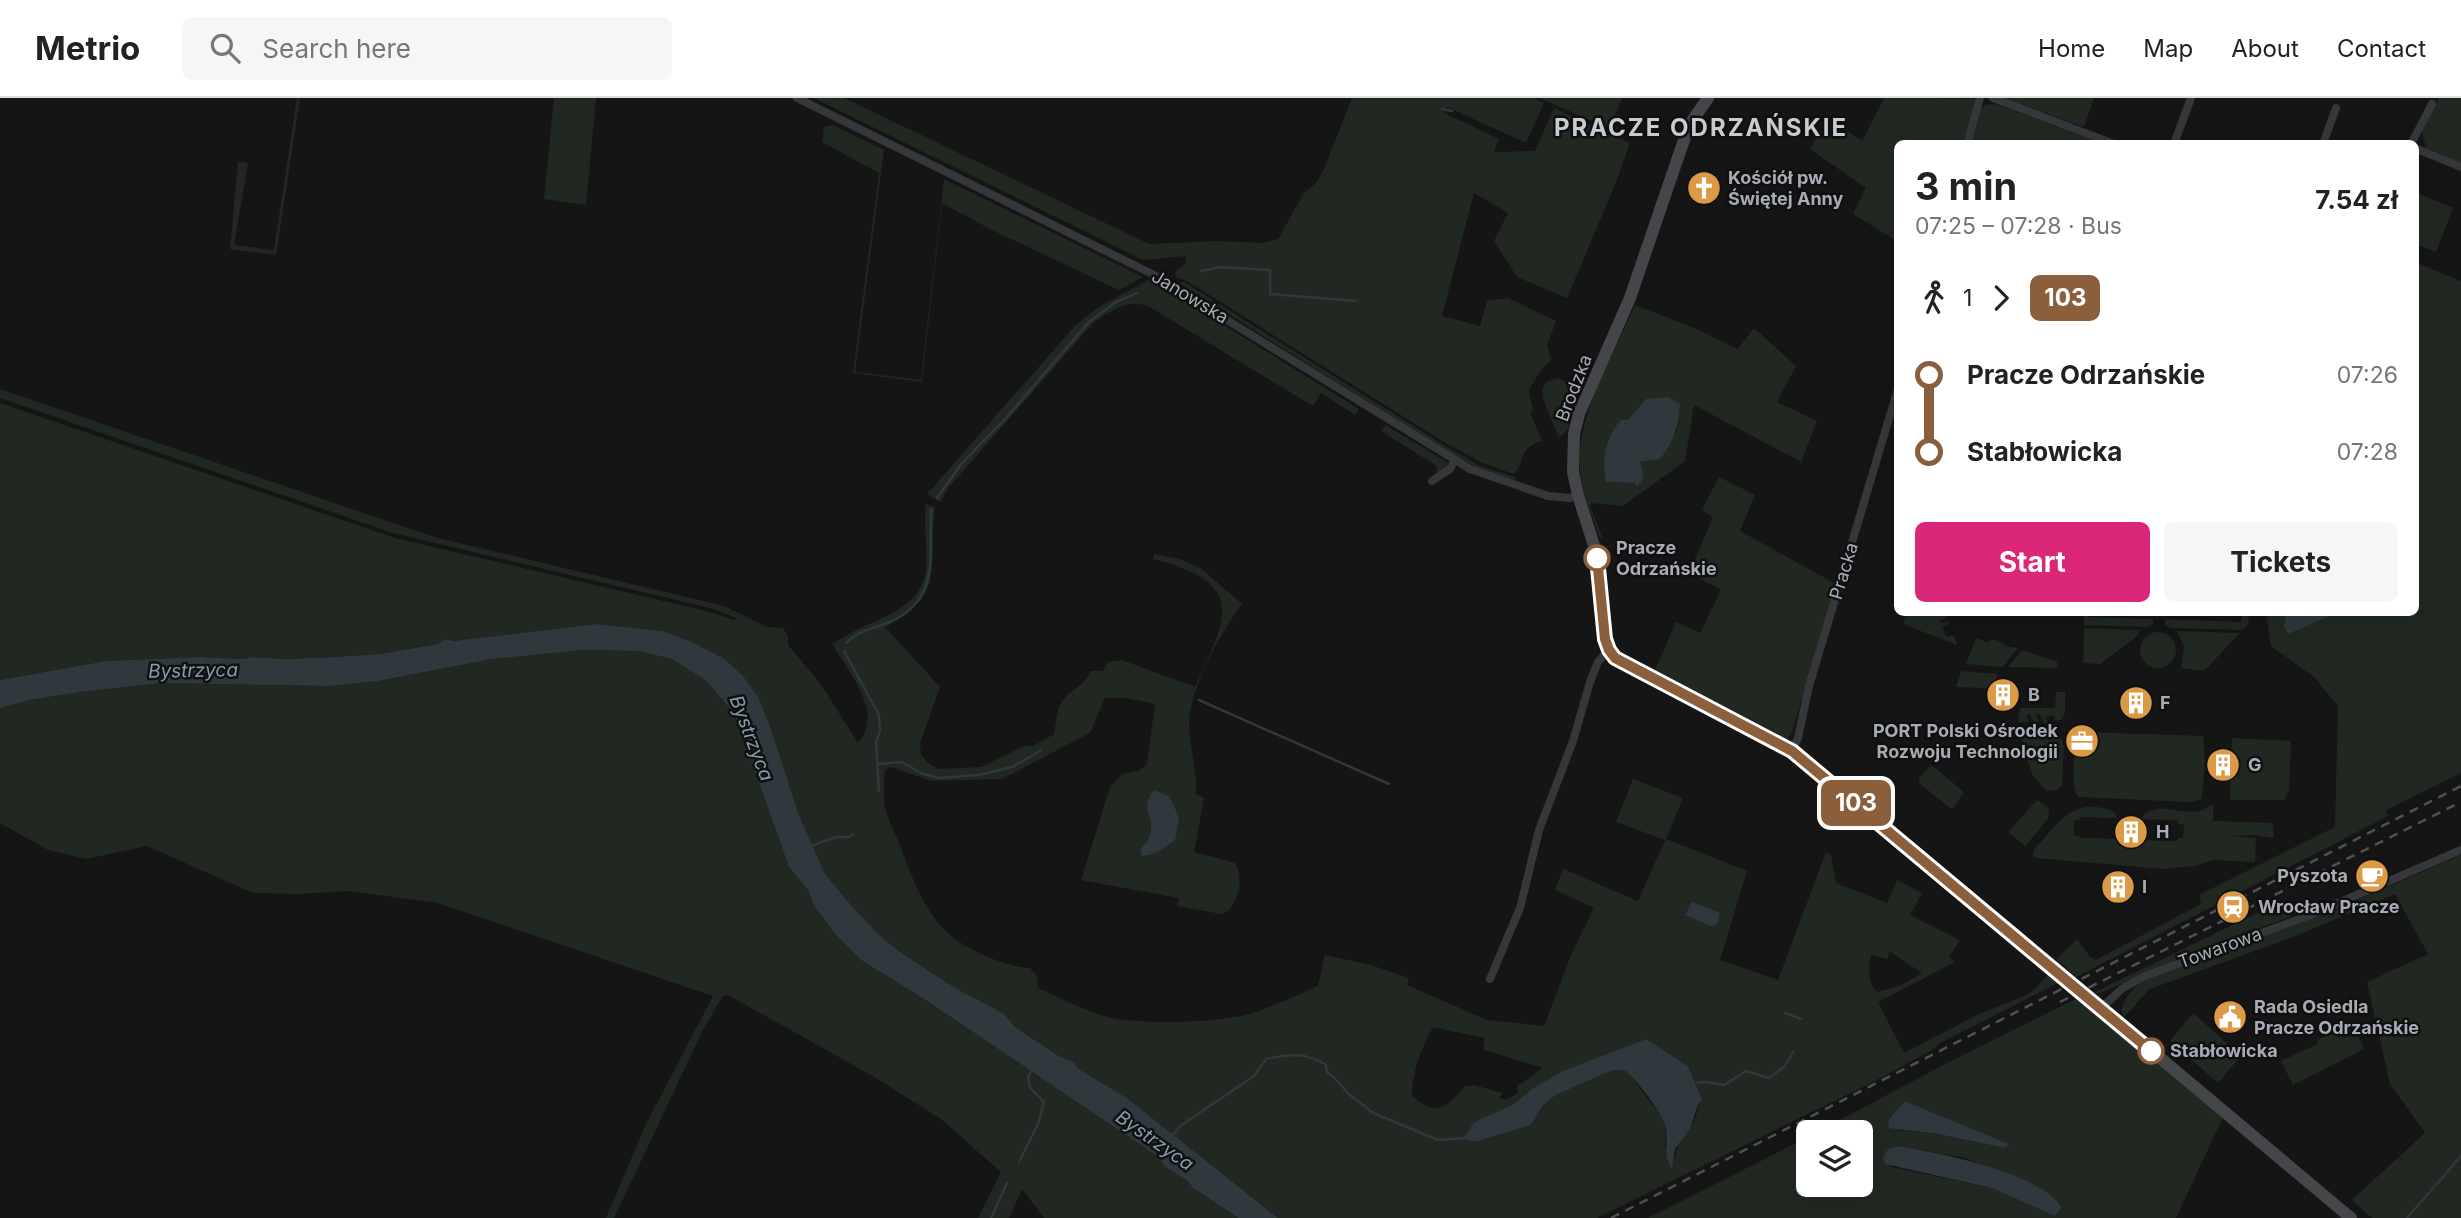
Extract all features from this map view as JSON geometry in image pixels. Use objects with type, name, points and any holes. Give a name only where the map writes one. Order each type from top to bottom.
[{"type":"street","name":"Janowska","points":[[797,98],[1152,274],[1470,470],[1548,496],[1570,498],[1578,495]]},
{"type":"street","name":"Brodzka","points":[[1609,650],[1605,639],[1597,555],[1573,472],[1579,414],[1630,298],[1686,134],[1708,98]]},
{"type":"street","points":[[1968,140],[1980,98]]},
{"type":"street","points":[[1993,98],[2103,140]]},
{"type":"street","points":[[2175,140],[2191,98]]},
{"type":"street","points":[[2413,140],[2432,104]]},
{"type":"street","points":[[2324,140],[2336,108]]},
{"type":"street","points":[[2419,150],[2461,167]]},
{"type":"street","name":"Pracka","points":[[1792,751],[1798,738],[1800,722],[1894,401]]},
{"type":"street","points":[[1432,481],[1450,469],[1455,460]]},
{"type":"street","points":[[1490,979],[1520,908],[1539,830],[1573,741],[1590,682],[1598,662],[1609,650],[1626,665],[1792,751],[2351,1218]]},
{"type":"street","name":"Towarowa","points":[[2101,1008],[2123,988],[2146,976],[2308,916],[2461,850]]},
{"type":"shaded area","points":[[297,98],[300,98],[276,255],[230,249],[238,162],[248,163],[234,245],[274,250]]},
{"type":"shaded area","points":[[554,98],[596,98],[586,205],[544,199]]},
{"type":"shaded area","points":[[814,98],[844,98],[1149,244],[1216,241],[1263,243],[1278,239],[1304,193],[1316,183],[1324,169],[1352,98],[1533,98],[1544,103],[1526,143],[1447,107],[1444,113],[1499,139],[1494,152],[1535,151],[1554,108],[1630,143],[1567,298],[1517,277],[1494,241],[1508,213],[1474,193],[1442,316],[1480,326],[1487,301],[1508,298],[1556,321],[1547,345],[1551,360],[1542,368],[1529,390],[1533,411],[1530,412],[1542,441],[1525,452],[1513,474],[1481,462],[1447,444],[1185,280],[1176,278],[1175,272],[1186,264],[1185,256],[1143,260]]},
{"type":"shaded area","points":[[1539,98],[1622,98],[1609,128]]},
{"type":"shaded area","points":[[1884,98],[1976,99],[1964,140],[1894,140],[1894,239],[1853,214],[1866,188],[1810,149],[1829,118],[1862,141]]},
{"type":"shaded area","points":[[2004,98],[2094,98],[2084,127]]},
{"type":"shaded area","points":[[2439,98],[2461,98],[2461,163],[2426,148],[2422,130]]},
{"type":"shaded area","points":[[1985,105],[2001,106],[2092,140],[1972,140],[1981,109]]},
{"type":"shaded area","points":[[833,125],[884,150],[855,372],[921,380],[944,179],[1143,277],[1119,290],[992,230],[942,203],[922,382],[853,373],[879,173],[822,142],[824,127]]},
{"type":"shaded area","points":[[2419,194],[2453,208],[2436,252],[2419,246]]},
{"type":"shaded area","points":[[2419,264],[2461,281],[2461,773],[2386,810],[2388,816],[2076,977],[2057,959],[2077,939],[2090,957],[2096,960],[2201,904],[2199,895],[2335,827],[2338,706],[2314,677],[2271,646],[2266,616],[2419,616]]},
{"type":"shaded area","points":[[1150,279],[1359,409],[1355,415],[1321,393],[1313,406],[1148,306],[1126,305],[1094,322],[949,487],[940,502],[927,494],[1074,327],[1097,308]]},
{"type":"shaded area","points":[[1184,282],[1447,447],[1480,466],[1516,479],[1478,468],[1445,450],[1179,283]]},
{"type":"shaded area","points":[[1635,305],[1738,349],[1754,328],[1796,366],[1777,402],[1817,421],[1801,462],[1694,405],[1685,461],[1623,506],[1591,503],[1602,537],[1600,538],[1584,493],[1581,477],[1583,434],[1596,389]],"holes":[[[1621,420],[1678,429],[1660,459],[1640,462],[1636,486],[1635,483],[1606,482]]]},
{"type":"shaded area","points":[[1558,378],[1569,383],[1578,397],[1568,429],[1559,438],[1542,390],[1546,382]]},
{"type":"shaded area","points":[[0,389],[434,537],[724,606],[767,627],[783,628],[788,636],[788,645],[820,683],[858,743],[868,719],[866,706],[854,679],[832,644],[900,608],[918,592],[926,569],[926,504],[935,508],[933,562],[927,590],[905,615],[885,627],[940,687],[920,743],[921,755],[938,769],[981,767],[1022,747],[1035,745],[1054,734],[1063,700],[1091,671],[1103,671],[1108,662],[1122,660],[1195,687],[1216,640],[1222,605],[1216,591],[1204,579],[1183,568],[1153,559],[1154,554],[1180,559],[1202,569],[1242,604],[1224,631],[1199,680],[1189,729],[1196,794],[1204,798],[1194,852],[1235,863],[1239,887],[1229,911],[1221,914],[1177,906],[1179,898],[1081,880],[1110,787],[1122,774],[1139,771],[1147,764],[1155,704],[1126,698],[1105,698],[1090,733],[1002,779],[932,781],[891,767],[885,770],[884,798],[888,816],[918,890],[938,923],[974,951],[998,961],[1030,968],[1037,977],[1038,988],[1108,1017],[1181,1022],[1253,1013],[1318,986],[1325,955],[1371,965],[1409,978],[1407,985],[1487,1020],[1544,1026],[1571,955],[1594,908],[1555,890],[1563,869],[1638,901],[1665,840],[1616,822],[1633,779],[1683,798],[1666,839],[1747,871],[1720,960],[1778,980],[1826,852],[1831,855],[1836,883],[1887,903],[1897,880],[1922,893],[1910,915],[1960,940],[1949,957],[1955,962],[1878,1002],[1904,1053],[1981,1013],[2024,996],[2035,989],[2050,972],[2062,981],[1940,1043],[1875,1081],[1597,1218],[1278,1218],[1127,1098],[1015,1027],[1003,1013],[957,989],[880,936],[825,874],[799,815],[770,726],[723,658],[690,641],[662,631],[596,624],[452,641],[446,639],[438,644],[380,654],[286,659],[200,657],[106,661],[0,680],[0,403],[395,538],[735,620],[736,618],[714,609],[393,533],[0,398]],"holes":[[[1889,951],[1922,973],[1902,985],[1877,992],[1870,979],[1871,955],[1888,959]],[[1433,1027],[1484,1038],[1484,1050],[1543,1068],[1517,1086],[1517,1094],[1505,1100],[1500,1098],[1502,1093],[1474,1085],[1465,1086],[1452,1100],[1435,1108],[1412,1096],[1415,1069]],[[1646,1039],[1688,1066],[1702,1099],[1696,1116],[1678,1147],[1675,1159],[1665,1146],[1665,1127],[1661,1117],[1626,1071],[1613,1070],[1556,1095],[1543,1105],[1531,1125],[1475,1142],[1474,1122],[1514,1104],[1565,1070]]]},
{"type":"shaded area","points":[[1386,425],[1448,463],[1446,470],[1436,475],[1437,466],[1381,431]]},
{"type":"shaded area","points":[[1719,477],[1755,495],[1740,531],[1836,584],[1791,735],[1787,739],[1655,670],[1676,622],[1700,633],[1721,590],[1689,573],[1713,517],[1702,510]]},
{"type":"shaded area","points":[[1905,616],[1947,616],[1940,621],[1941,624],[1948,621],[1949,624],[1942,628],[1947,637],[1954,635],[1957,645],[1903,624]]},
{"type":"shaded area","points":[[2084,616],[2153,619],[2153,624],[2147,627],[2084,625]]},
{"type":"shaded area","points":[[2242,616],[2249,616],[2248,624],[2243,630],[2171,628],[2165,625],[2165,619],[2241,622]]},
{"type":"shaded area","points":[[2084,628],[2141,630],[2135,638],[2100,664],[2083,663]]},
{"type":"shaded area","points":[[2177,631],[2240,633],[2204,671],[2181,668],[2184,647]]},
{"type":"shaded area","points":[[2158,632],[2171,637],[2176,650],[2171,663],[2158,668],[2145,663],[2140,650],[2145,637]]},
{"type":"shaded area","points":[[1976,638],[1987,642],[1993,639],[2005,646],[2018,648],[2002,667],[1966,664]]},
{"type":"shaded area","points":[[583,650],[638,651],[672,659],[705,680],[734,713],[789,867],[808,890],[814,906],[837,936],[861,960],[921,997],[1160,1157],[1165,1167],[1188,1180],[1193,1188],[1238,1218],[1044,1218],[1022,1189],[1009,1218],[978,1218],[1001,1172],[941,1119],[871,1075],[728,995],[722,997],[703,1030],[614,1218],[606,1218],[645,1126],[713,996],[438,903],[348,891],[253,893],[147,846],[86,859],[48,850],[0,823],[0,708],[80,692],[161,683],[329,686],[378,681],[492,659]]},
{"type":"shaded area","points":[[2022,650],[2057,662],[2058,668],[2008,667]]},
{"type":"shaded area","points":[[1961,671],[1997,674],[1996,685],[1989,688],[1956,687]]},
{"type":"shaded area","points":[[2056,692],[2065,692],[2065,713],[2061,720],[2056,721],[2053,715],[2045,717],[2049,723],[2044,723],[2039,714],[2036,716],[2039,723],[2034,722],[2029,714],[2026,716],[2029,722],[2018,722],[2020,708],[2055,708]]},
{"type":"shaded area","points":[[2018,730],[2059,733],[2064,746],[2062,785],[2056,790],[2047,791],[2033,776]]},
{"type":"shaded area","points":[[2080,732],[2203,736],[2205,761],[2202,799],[2190,802],[2078,797],[2074,784],[2074,765]]},
{"type":"shaded area","points":[[2232,738],[2291,741],[2289,790],[2284,800],[2230,800]]},
{"type":"shaded area","points":[[1930,766],[1964,792],[1954,808],[1950,808],[1919,783],[1919,778]]},
{"type":"shaded area","points":[[2037,800],[2049,808],[2048,819],[2025,846],[2008,832]]},
{"type":"shaded area","points":[[2213,804],[2213,821],[2273,823],[2274,838],[2256,835],[2228,836],[2256,838],[2255,862],[2214,860],[2194,866],[2163,869],[2033,856],[2034,850],[2051,830],[2077,809],[2100,808],[2114,812],[2117,818],[2080,817],[2080,820],[2074,820],[2074,835],[2080,838],[2122,839],[2131,844],[2134,840],[2177,841],[2178,838],[2183,838],[2184,825],[2178,824],[2178,820],[2140,819],[2153,810],[2191,812]]},
{"type":"shaded area","points":[[2461,855],[2461,1218],[2372,1218],[2352,1200],[2425,1133],[2390,1084],[2367,982],[2428,954],[2395,894],[2298,935],[2150,989],[2124,1017],[2121,1011],[2131,992],[2147,979],[2325,914]]},
{"type":"shaded area","points":[[2284,900],[2292,916],[2188,955],[2098,994],[2095,992]]},
{"type":"shaded area","points":[[2080,997],[2223,1117],[2176,1218],[1648,1218],[1796,1143],[1796,1197],[1873,1197],[1873,1120],[1840,1120]],"holes":[[[1905,1101],[2009,1144],[2005,1148],[1938,1134],[1897,1130]],[[1897,1146],[1965,1158],[1988,1167],[2055,1216],[1992,1188],[1891,1167]]]},
{"type":"shaded area","points":[[2193,1013],[2241,1056],[2218,1083],[2170,1041]]},
{"type":"shaded area","points":[[2352,1023],[2364,1049],[2293,1085],[2281,1061],[2318,1044],[2317,1040]]},
{"type":"water","points":[[1668,397],[1680,404],[1678,420],[1669,446],[1660,459],[1640,462],[1642,479],[1636,487],[1635,483],[1606,482],[1606,449],[1611,434],[1621,420],[1628,420],[1646,399]]},
{"type":"water","points":[[2285,616],[2329,616],[2288,634],[2284,627]]},
{"type":"water","name":"Bystrzyca","points":[[597,624],[662,631],[690,641],[723,658],[743,676],[758,697],[799,815],[825,874],[880,936],[957,989],[1003,1013],[1015,1027],[1127,1098],[1278,1218],[1238,1218],[1165,1167],[1159,1157],[921,997],[861,960],[837,936],[814,906],[808,890],[789,867],[734,713],[705,680],[672,659],[638,651],[583,650],[492,659],[378,681],[329,686],[161,683],[80,692],[0,708],[0,680],[106,661],[200,657],[286,659],[380,654],[438,644],[446,639],[453,641]]},
{"type":"water","points":[[1154,790],[1169,796],[1179,817],[1175,840],[1156,853],[1142,856],[1140,850],[1149,838],[1151,829],[1147,803]]},
{"type":"water","points":[[1692,902],[1720,913],[1717,924],[1711,926],[1685,915]]},
{"type":"water","points":[[1646,1039],[1688,1066],[1702,1099],[1690,1129],[1675,1149],[1672,1168],[1661,1116],[1626,1071],[1613,1070],[1556,1095],[1543,1105],[1531,1125],[1475,1142],[1464,1138],[1474,1122],[1514,1104],[1532,1089],[1565,1070]]},
{"type":"water","points":[[1905,1101],[2009,1144],[2005,1148],[1938,1134],[1888,1128],[1889,1119]]},
{"type":"water","points":[[1897,1146],[1936,1153],[2010,1174],[2050,1195],[2061,1207],[2055,1216],[1992,1188],[1885,1164],[1883,1157],[1888,1149]]},
{"type":"waterway","points":[[1442,109],[1452,111]]},
{"type":"waterway","points":[[1201,271],[1221,267],[1270,270],[1270,294],[1356,301]]},
{"type":"waterway","points":[[937,498],[962,463],[1006,418],[1089,322],[1116,302],[1137,293]]},
{"type":"waterway","points":[[846,643],[861,633],[890,622],[918,601],[929,574],[931,509]]},
{"type":"waterway","points":[[844,651],[879,715],[880,731],[876,742],[879,791]]},
{"type":"waterway","points":[[1199,700],[1389,784]]},
{"type":"waterway","points":[[878,764],[902,762],[921,773],[939,778],[979,775],[1012,767],[1042,750]]},
{"type":"waterway","points":[[811,846],[853,834]]},
{"type":"waterway","points":[[1785,1013],[1801,1019]]},
{"type":"waterway","points":[[1697,1083],[1724,1085],[1746,1071],[1769,1078],[1785,1066],[1793,1052]]},
{"type":"waterway","name":"Bystrzyca","points":[[1173,1135],[1180,1126],[1254,1076],[1266,1059],[1297,1055],[1326,1065],[1327,1072],[1371,1112],[1438,1140],[1464,1138]]},
{"type":"waterway","points":[[1019,1162],[1038,1124],[1044,1102],[1030,1088],[1028,1077],[1032,1070]]},
{"type":"waterway","points":[[2407,1218],[2461,1156]]},
{"type":"waterway","points":[[991,1218],[1007,1183]]},
{"type":"railway","points":[[1611,1218],[2461,786]]},
{"type":"railway","points":[[2060,1002],[2461,802]]},
{"type":"bus line","name":"103","points":[[1597,558],[1605,639],[1615,658],[1792,751],[2151,1051]]},
{"type":"place","name":"Kościół pw. Świętej Anny","points":[[1704,188]]},
{"type":"place","name":"Pracze Odrzańskie","points":[[1597,558]]},
{"type":"place","name":"B","points":[[2003,695]]},
{"type":"place","name":"F","points":[[2136,703]]},
{"type":"place","name":"PORT Polski Ośrodek Rozwoju Technologii","points":[[2082,741]]},
{"type":"place","name":"G","points":[[2223,765]]},
{"type":"place","name":"H","points":[[2131,832]]},
{"type":"place","name":"Pyszota","points":[[2372,876]]},
{"type":"place","name":"I","points":[[2118,887]]},
{"type":"place","name":"Wrocław Pracze","points":[[2233,907]]},
{"type":"place","name":"Rada Osiedla Pracze Odrzańskie","points":[[2230,1017]]},
{"type":"place","name":"Stabłowicka","points":[[2151,1051]]},
{"type":"district","name":"PRACZE ODRZAŃSKIE","points":[[1701,128]]}]
